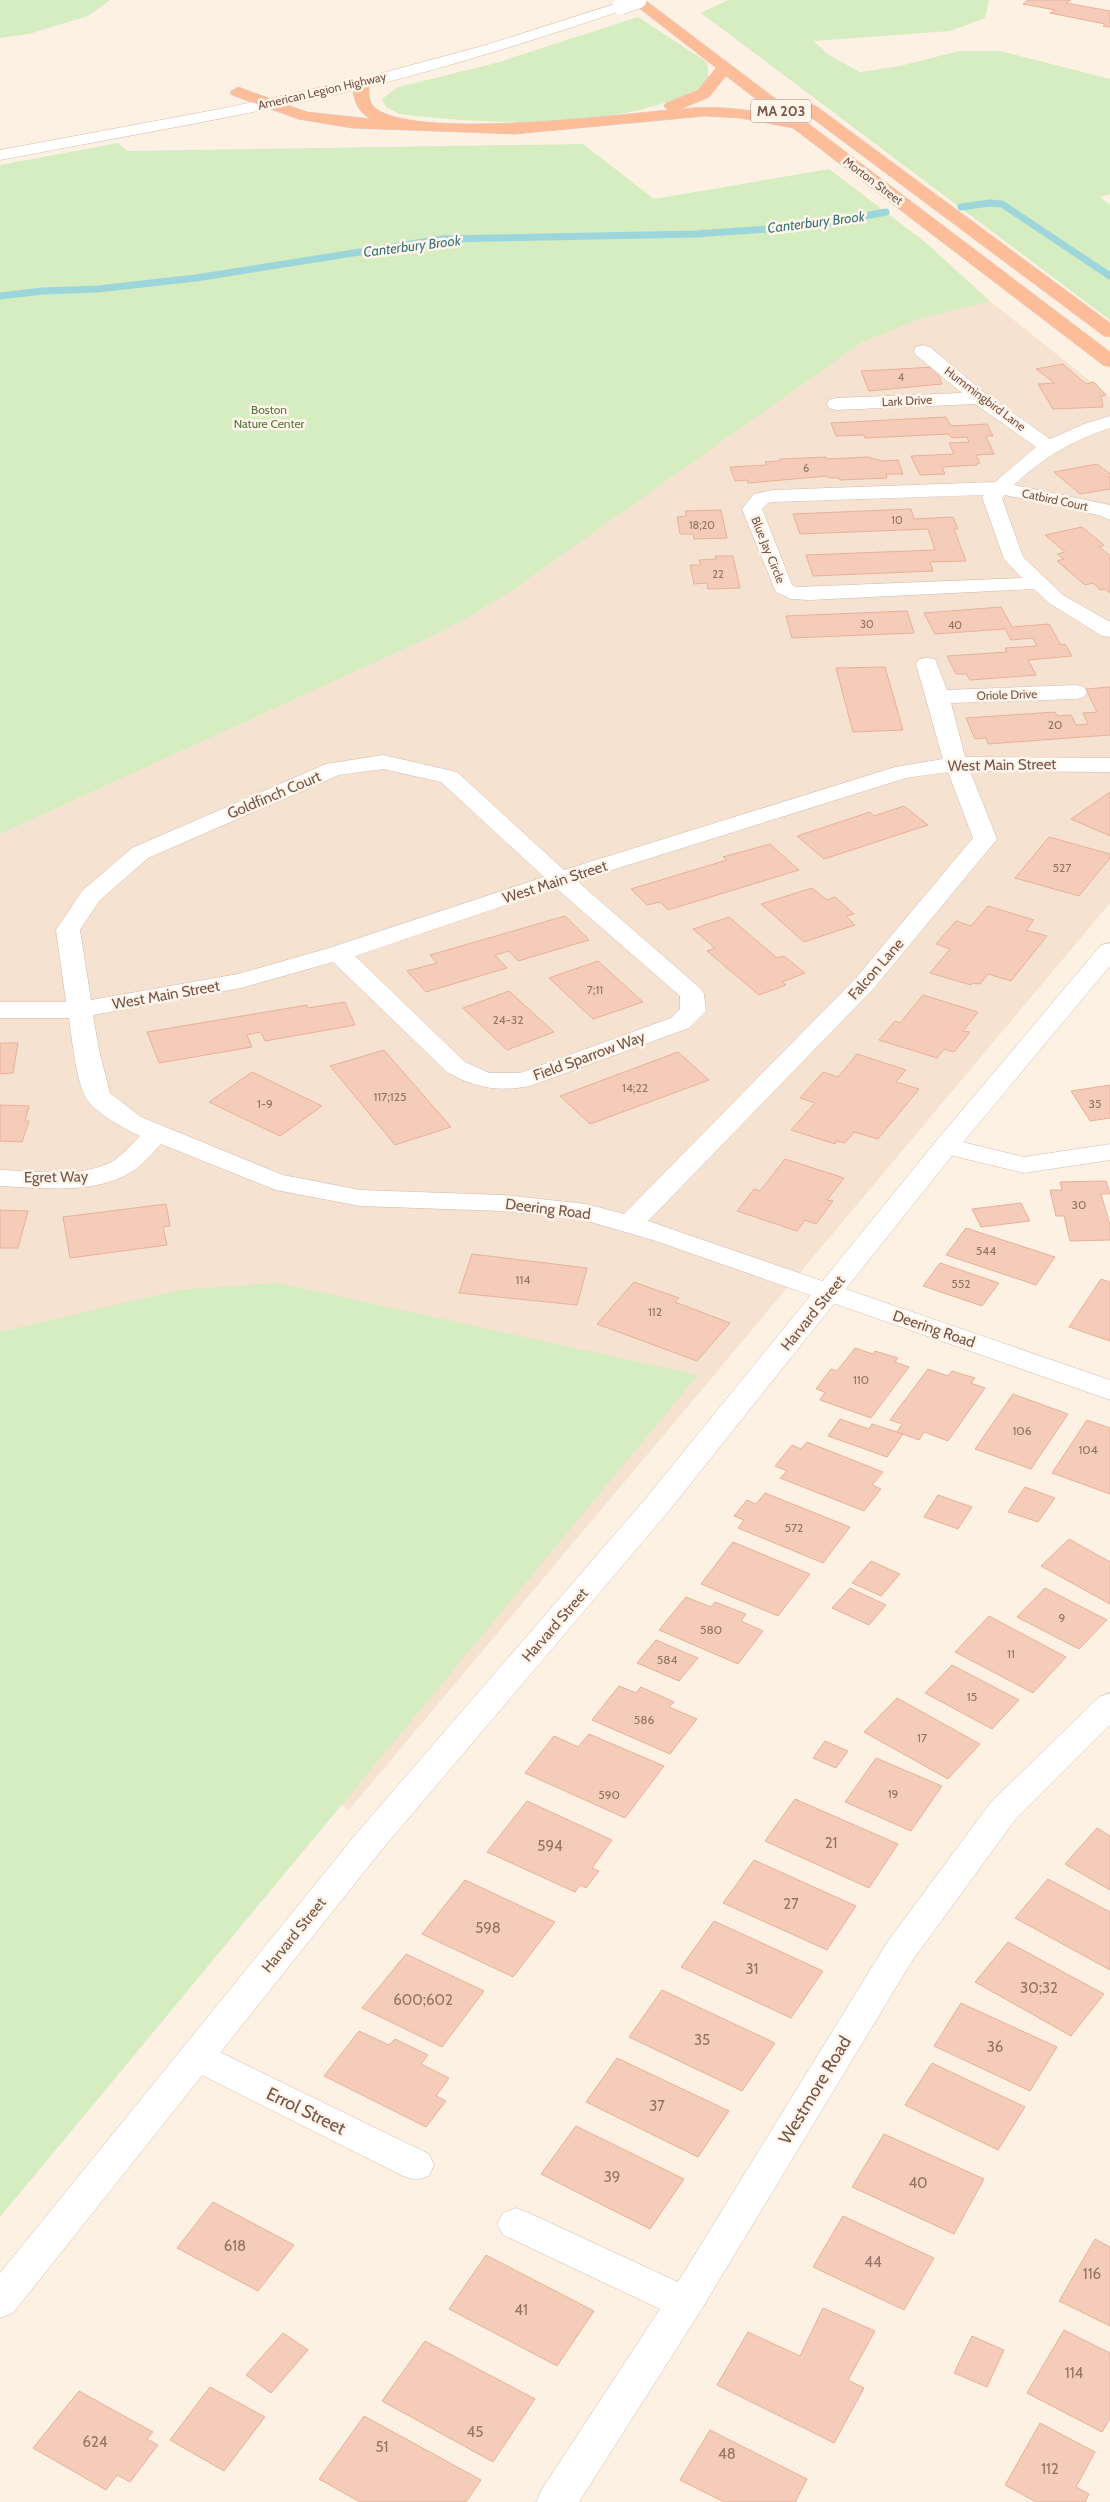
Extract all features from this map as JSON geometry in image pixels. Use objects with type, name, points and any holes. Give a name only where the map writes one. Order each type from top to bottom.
[{"type":"highway","name":"Morton Street","points":[[632,2],[724,67],[1110,362]]},
{"type":"highway","points":[[639,116],[704,94],[716,81],[724,67]]},
{"type":"highway","points":[[361,84],[360,99],[365,107],[398,125]]},
{"type":"highway","points":[[238,92],[315,118],[398,125],[528,128],[639,116],[722,112],[799,124]]},
{"type":"highway","name":"Morton Street","points":[[798,100],[1110,332]]},
{"type":"street","name":"American Legion Highway","points":[[329,75],[457,46],[531,26],[607,0]]},
{"type":"street","name":"American Legion Highway","points":[[0,155],[269,104],[361,84],[490,49],[632,2]]},
{"type":"street","name":"American Legion Highway","points":[[219,96],[266,87]]},
{"type":"street","name":"Hummingbird Lane","points":[[923,351],[979,398],[1048,446]]},
{"type":"street","name":"Lark Drive","points":[[836,404],[979,398]]},
{"type":"street","points":[[1110,422],[1078,431],[1048,446],[1034,456],[992,497],[1014,559],[1056,599],[1110,631]]},
{"type":"street","points":[[1048,446],[1090,445],[1110,441]]},
{"type":"street","name":"Catbird Court","points":[[1000,488],[1105,510],[1110,514]]},
{"type":"street","name":"Blue Jay Circle","points":[[1000,488],[773,496],[761,498],[752,509],[783,588],[791,593],[810,594],[1038,583]]},
{"type":"street","name":"Falcon Lane","points":[[630,1224],[865,983],[985,839],[956,764],[927,664]]},
{"type":"street","name":"Oriole Drive","points":[[938,698],[1076,692]]},
{"type":"street","name":"Goldfinch Court","points":[[80,1010],[68,930],[90,896],[140,853],[334,769],[383,762],[449,776],[560,879]]},
{"type":"street","name":"West Main Street","points":[[0,1010],[80,1010],[241,981],[338,953],[560,879],[882,777],[956,764],[1110,765]]},
{"type":"street","name":"Field Sparrow Way","points":[[338,953],[456,1067],[476,1079],[498,1084],[524,1080],[680,1023],[693,1011],[692,994],[560,879]]},
{"type":"street","name":"Harvard Street","points":[[0,2301],[368,1843],[657,1505],[946,1146],[1110,950]]},
{"type":"street","name":"Deering Road","points":[[80,1010],[86,1050],[98,1096],[132,1123],[276,1182],[360,1198],[503,1203],[586,1212],[630,1224],[1110,1390]]},
{"type":"street","name":"Egret Way","points":[[0,1178],[48,1179],[95,1176],[122,1166],[157,1134]]},
{"type":"street","points":[[946,1146],[1024,1165],[1110,1152]]},
{"type":"street","name":"Westmore Road","points":[[556,2502],[685,2303],[900,1951],[1003,1811],[1110,1706]]},
{"type":"street","name":"Errol Street","points":[[197,2056],[416,2165]]},
{"type":"street","points":[[516,2224],[685,2303]]},
{"type":"shaded area","points":[[990,301],[1110,397],[1110,903],[349,1810],[48,1607],[0,1569],[0,834],[422,641],[473,615],[517,587],[861,343],[922,318]]},
{"type":"green space","points":[[0,0],[110,0],[88,16],[29,34],[0,38]]},
{"type":"green space","points":[[728,0],[989,0],[985,18],[950,31],[813,41],[829,55],[860,72],[900,66],[959,51],[1000,51],[1110,79],[1110,194],[1100,197],[1110,205],[1110,320],[701,13]]},
{"type":"green space","points":[[638,17],[708,63],[708,83],[675,99],[639,110],[599,117],[557,121],[474,121],[399,114],[386,107],[382,99],[398,87],[496,63]]},
{"type":"green space","name":"Boston Nature Center","points":[[118,143],[127,151],[583,144],[654,199],[829,169],[925,242],[990,301],[922,318],[861,343],[517,587],[473,615],[422,641],[0,834],[0,165]]},
{"type":"green space","points":[[278,1283],[698,1375],[0,2217],[0,1332],[179,1290]]},
{"type":"building","points":[[1028,0],[1071,0],[1066,3],[1110,11],[1110,27],[1103,26],[1105,24],[1050,13],[1055,10],[1023,4]]},
{"type":"building","points":[[1063,364],[1086,384],[1094,382],[1106,395],[1101,396],[1103,407],[1053,409],[1038,384],[1055,383],[1036,369]]},
{"type":"building","points":[[935,367],[942,384],[869,391],[861,371]]},
{"type":"building","points":[[946,417],[951,426],[987,424],[993,436],[986,436],[994,454],[976,455],[980,463],[977,465],[942,467],[945,474],[920,475],[911,456],[954,454],[949,443],[969,442],[967,437],[952,438],[949,434],[865,438],[864,435],[836,436],[831,423]]},
{"type":"building","points":[[826,457],[826,459],[868,457],[882,461],[898,460],[903,474],[886,474],[887,478],[840,480],[839,478],[829,478],[828,476],[748,483],[747,480],[735,481],[730,467],[767,465],[765,462],[780,461],[780,459]]},
{"type":"building","points":[[1097,464],[1110,474],[1110,489],[1080,494],[1054,472]]},
{"type":"building","points":[[911,509],[914,519],[953,517],[958,529],[954,529],[966,561],[930,562],[933,571],[813,576],[806,555],[935,550],[928,529],[800,534],[793,514]]},
{"type":"building","points":[[721,510],[727,538],[694,539],[693,534],[680,534],[677,517],[687,516],[685,511]]},
{"type":"building","points":[[1082,527],[1104,545],[1099,547],[1110,556],[1110,593],[1105,589],[1100,590],[1093,583],[1085,585],[1057,561],[1064,559],[1057,554],[1065,552],[1045,535]]},
{"type":"building","points":[[715,556],[733,556],[740,588],[708,589],[707,583],[694,584],[690,565],[701,565],[699,560],[716,559]]},
{"type":"building","points":[[1001,607],[1012,627],[1049,624],[1061,645],[1065,644],[1072,656],[1028,660],[1036,675],[970,680],[966,674],[956,674],[947,656],[1007,652],[1005,648],[1037,646],[1033,638],[1011,640],[1005,629],[935,634],[924,613]]},
{"type":"building","points":[[907,611],[914,633],[792,638],[786,616]]},
{"type":"building","points":[[885,667],[903,730],[853,732],[836,668]]},
{"type":"building","points":[[1110,687],[1110,735],[988,744],[986,738],[975,739],[966,718],[1055,712],[1057,716],[1071,715],[1076,725],[1088,724],[1083,713],[1097,712],[1086,689]]},
{"type":"building","points":[[1110,792],[1110,836],[1071,819]]},
{"type":"building","points":[[904,806],[928,825],[824,859],[797,836],[870,812],[874,816]]},
{"type":"building","points":[[1049,837],[1110,854],[1110,858],[1079,896],[1015,878]]},
{"type":"building","points":[[770,844],[799,870],[668,910],[660,902],[647,905],[631,889],[727,860],[723,857]]},
{"type":"building","points":[[812,888],[827,900],[835,897],[854,914],[846,916],[855,925],[804,942],[761,904]]},
{"type":"building","points":[[988,906],[1034,920],[1026,930],[1047,936],[1011,981],[988,974],[980,984],[972,983],[971,985],[930,973],[950,949],[936,944],[956,921],[971,926]]},
{"type":"building","points":[[565,916],[589,940],[518,961],[509,951],[495,955],[507,968],[426,992],[407,971],[437,963],[430,955]]},
{"type":"building","points":[[729,917],[777,958],[784,956],[805,973],[782,982],[786,985],[759,995],[707,951],[715,948],[693,929]]},
{"type":"building","points":[[598,961],[643,1002],[593,1019],[549,978]]},
{"type":"building","points":[[509,991],[554,1032],[507,1050],[463,1008]]},
{"type":"building","points":[[923,995],[978,1012],[963,1031],[970,1032],[954,1052],[944,1049],[937,1058],[879,1040],[895,1021],[900,1023]]},
{"type":"building","points":[[345,1002],[355,1025],[265,1041],[261,1032],[247,1035],[252,1047],[159,1063],[147,1032],[307,1005],[308,1008]]},
{"type":"building","points":[[0,1043],[18,1043],[13,1073],[0,1074]]},
{"type":"building","points":[[384,1050],[451,1127],[395,1145],[330,1066]]},
{"type":"building","points":[[678,1052],[709,1080],[590,1124],[560,1096]]},
{"type":"building","points":[[857,1054],[906,1070],[896,1082],[919,1089],[878,1139],[854,1132],[845,1143],[836,1141],[835,1144],[791,1130],[815,1103],[800,1098],[823,1072],[838,1077]]},
{"type":"building","points":[[252,1072],[322,1106],[280,1136],[209,1102]]},
{"type":"building","points":[[1110,1085],[1110,1118],[1090,1121],[1071,1091]]},
{"type":"building","points":[[0,1105],[29,1106],[25,1121],[29,1121],[22,1142],[0,1141]]},
{"type":"building","points":[[785,1159],[844,1178],[827,1200],[833,1201],[816,1224],[805,1220],[797,1231],[737,1211],[754,1189],[760,1191]]},
{"type":"building","points":[[1106,1181],[1110,1194],[1101,1194],[1110,1225],[1110,1240],[1070,1241],[1064,1216],[1056,1216],[1050,1190],[1062,1190],[1060,1182]]},
{"type":"building","points":[[1021,1203],[1030,1221],[981,1227],[972,1209]]},
{"type":"building","points":[[166,1204],[170,1226],[163,1227],[167,1245],[70,1258],[63,1217]]},
{"type":"building","points":[[0,1210],[28,1211],[18,1248],[0,1248]]},
{"type":"building","points":[[966,1228],[1055,1257],[1036,1285],[946,1255]]},
{"type":"building","points":[[472,1254],[587,1268],[577,1305],[459,1293]]},
{"type":"building","points":[[940,1263],[999,1283],[982,1306],[923,1286]]},
{"type":"building","points":[[1101,1279],[1110,1282],[1110,1341],[1069,1327]]},
{"type":"building","points":[[634,1282],[679,1298],[675,1302],[730,1323],[697,1361],[597,1324]]},
{"type":"building","points":[[855,1348],[873,1354],[875,1351],[898,1358],[895,1362],[909,1367],[871,1418],[820,1400],[825,1392],[816,1389],[831,1369],[837,1371]]},
{"type":"building","points":[[928,1369],[948,1376],[952,1371],[975,1378],[971,1383],[985,1388],[948,1441],[924,1432],[919,1440],[897,1432],[902,1424],[890,1420]]},
{"type":"building","points":[[1013,1394],[1068,1414],[1031,1469],[975,1449]]},
{"type":"building","points":[[840,1419],[869,1429],[872,1424],[903,1434],[887,1457],[828,1436]]},
{"type":"building","points":[[1087,1420],[1110,1428],[1110,1494],[1052,1473]]},
{"type":"building","points":[[807,1442],[883,1472],[872,1485],[881,1489],[864,1511],[780,1478],[787,1471],[775,1466],[792,1445],[801,1449]]},
{"type":"building","points":[[1025,1487],[1055,1498],[1038,1522],[1008,1512]]},
{"type":"building","points":[[765,1493],[850,1527],[823,1563],[738,1528],[744,1520],[734,1516],[747,1500],[756,1504]]},
{"type":"building","points":[[938,1495],[972,1507],[958,1529],[924,1517]]},
{"type":"building","points":[[1069,1539],[1110,1562],[1110,1604],[1041,1566]]},
{"type":"building","points":[[733,1542],[810,1574],[778,1616],[701,1584]]},
{"type":"building","points":[[871,1561],[900,1574],[881,1596],[852,1583]]},
{"type":"building","points":[[850,1588],[886,1605],[869,1625],[832,1608]]},
{"type":"building","points":[[1045,1588],[1107,1620],[1079,1649],[1017,1617]]},
{"type":"building","points":[[686,1597],[711,1607],[715,1602],[746,1614],[741,1621],[763,1631],[738,1664],[659,1630]]},
{"type":"building","points":[[989,1616],[1066,1657],[1033,1693],[955,1652]]},
{"type":"building","points":[[656,1640],[698,1658],[679,1681],[637,1663]]},
{"type":"building","points":[[952,1665],[1019,1700],[992,1729],[925,1693]]},
{"type":"building","points":[[619,1686],[636,1693],[641,1687],[674,1702],[669,1707],[697,1719],[670,1754],[592,1720]]},
{"type":"building","points":[[897,1698],[980,1744],[948,1779],[864,1732]]},
{"type":"building","points":[[589,1734],[664,1766],[625,1818],[525,1773],[554,1736],[578,1747]]},
{"type":"building","points":[[825,1741],[848,1751],[836,1768],[813,1758]]},
{"type":"building","points":[[876,1758],[942,1786],[911,1831],[845,1802]]},
{"type":"building","points":[[795,1799],[898,1844],[869,1888],[765,1841]]},
{"type":"building","points":[[527,1801],[612,1840],[592,1868],[599,1871],[586,1888],[580,1885],[575,1892],[487,1852]]},
{"type":"building","points":[[1097,1828],[1110,1836],[1110,1890],[1065,1864]]},
{"type":"building","points":[[754,1860],[856,1906],[827,1950],[723,1903]]},
{"type":"building","points":[[1048,1879],[1110,1912],[1110,1970],[1015,1918]]},
{"type":"building","points":[[465,1880],[555,1922],[513,1977],[422,1934]]},
{"type":"building","points":[[714,1921],[823,1971],[791,2018],[681,1967]]},
{"type":"building","points":[[1008,1942],[1104,1994],[1071,2036],[975,1982]]},
{"type":"building","points":[[406,1954],[484,1991],[442,2047],[362,2008]]},
{"type":"building","points":[[662,1990],[775,2043],[742,2091],[629,2037]]},
{"type":"building","points":[[961,2003],[1057,2047],[1030,2091],[934,2046]]},
{"type":"building","points":[[359,2031],[389,2045],[395,2039],[428,2055],[421,2064],[449,2078],[436,2096],[446,2101],[426,2127],[324,2076]]},
{"type":"building","points":[[617,2058],[729,2111],[698,2157],[586,2102]]},
{"type":"building","points":[[932,2063],[1025,2107],[998,2150],[905,2105]]},
{"type":"building","points":[[576,2126],[684,2179],[650,2229],[541,2174]]},
{"type":"building","points":[[884,2134],[984,2179],[954,2234],[852,2187]]},
{"type":"building","points":[[213,2202],[294,2245],[258,2291],[177,2248]]},
{"type":"building","points":[[843,2216],[934,2258],[904,2310],[813,2267]]},
{"type":"building","points":[[1095,2239],[1110,2247],[1110,2326],[1059,2301]]},
{"type":"building","points":[[486,2255],[594,2311],[557,2366],[449,2309]]},
{"type":"building","points":[[823,2308],[875,2331],[848,2380],[864,2388],[834,2443],[717,2385],[748,2332],[800,2356]]},
{"type":"building","points":[[1064,2330],[1110,2353],[1110,2418],[1102,2432],[1027,2393]]},
{"type":"building","points":[[283,2333],[308,2350],[271,2393],[246,2375]]},
{"type":"building","points":[[972,2336],[1004,2350],[987,2387],[954,2373]]},
{"type":"building","points":[[425,2341],[535,2399],[493,2462],[382,2401]]},
{"type":"building","points":[[210,2387],[265,2417],[224,2471],[170,2440]]},
{"type":"building","points":[[79,2391],[153,2432],[147,2439],[158,2445],[130,2482],[117,2475],[106,2490],[33,2448]]},
{"type":"building","points":[[364,2416],[481,2480],[466,2502],[360,2502],[319,2479]]},
{"type":"building","points":[[1040,2423],[1095,2452],[1076,2487],[1089,2494],[1085,2502],[1036,2502],[1005,2485]]},
{"type":"building","points":[[710,2430],[807,2479],[795,2502],[724,2502],[680,2480]]},
{"type":"waterway","name":"Canterbury Brook","points":[[961,207],[990,203],[1002,204],[1110,276]]},
{"type":"waterway","name":"Canterbury Brook","points":[[0,296],[43,291],[98,289],[196,278],[442,239],[696,234],[812,226],[886,212]]}]
